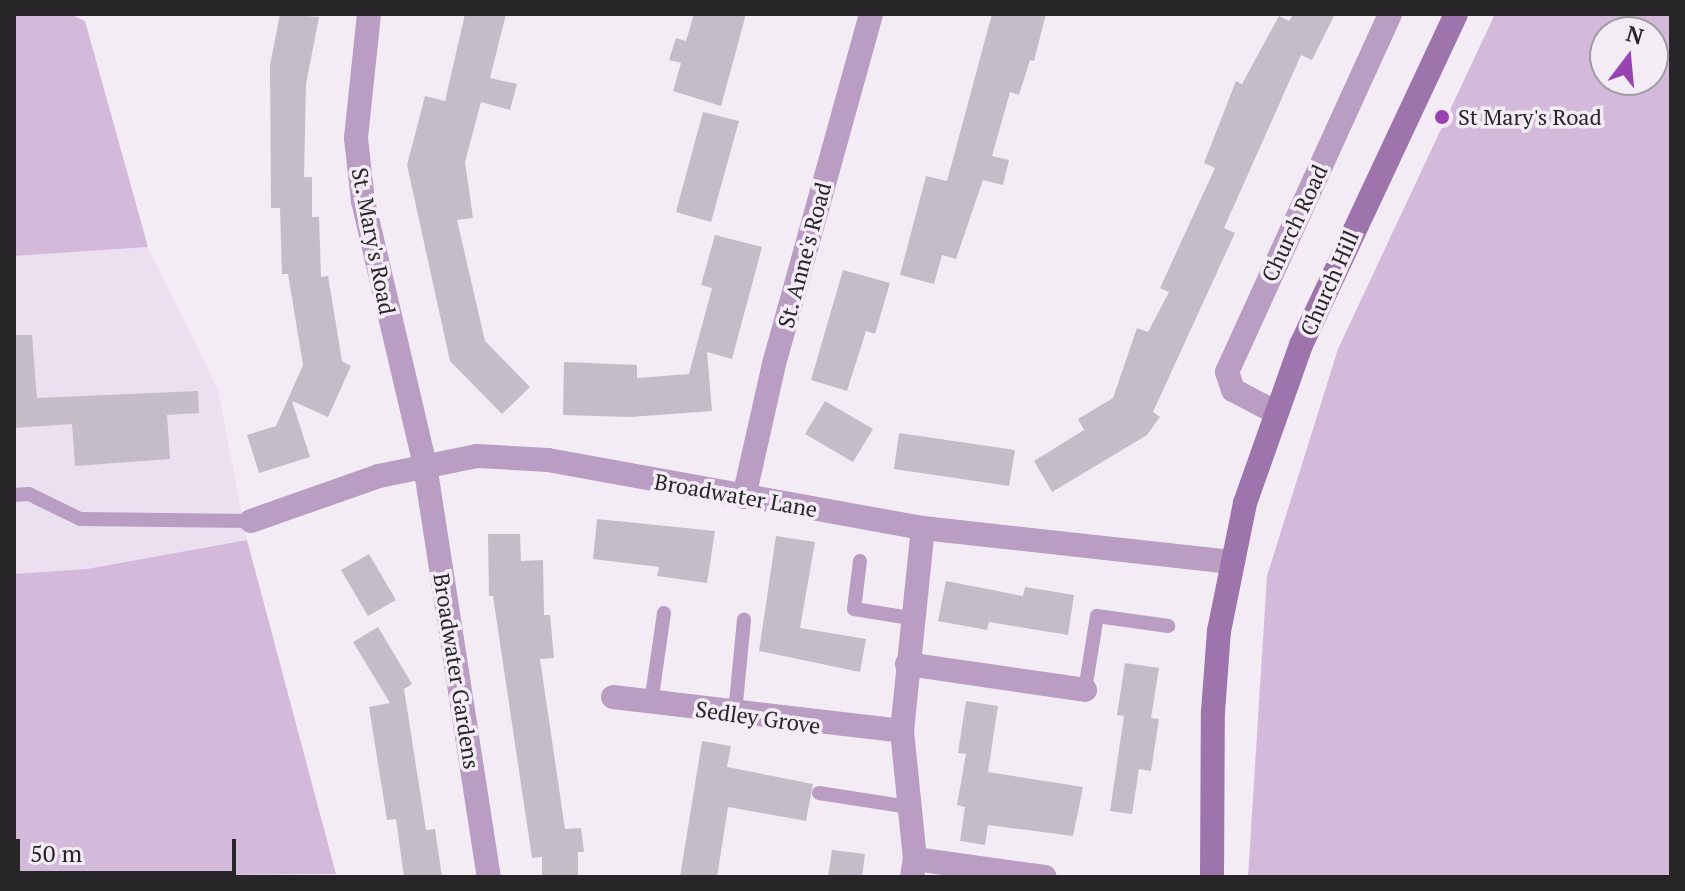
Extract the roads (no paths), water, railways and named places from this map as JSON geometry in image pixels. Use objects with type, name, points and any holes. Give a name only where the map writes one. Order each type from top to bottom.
[{"type":"street","name":"St. Mary's Road","points":[[369,14],[356,138],[363,201],[425,465]]},
{"type":"street","name":"St. Anne's Road","points":[[744,497],[774,364],[871,14]]},
{"type":"street","name":"Church Road","points":[[1275,412],[1233,390],[1227,372],[1390,14]]},
{"type":"street","name":"Church Hill","points":[[1212,877],[1213,712],[1229,562],[1275,412],[1364,204],[1456,14]]},
{"type":"street","name":"Broadwater Lane","points":[[251,521],[425,465],[477,456],[548,460],[923,528],[1229,562]]},
{"type":"street","name":"Broadwater Gardens","points":[[425,465],[489,877]]},
{"type":"street","points":[[923,528],[910,618],[902,731],[914,868],[1045,877]]},
{"type":"street","points":[[907,664],[1085,690]]},
{"type":"street","name":"Sedley Grove","points":[[613,697],[902,731]]},
{"type":"lane","points":[[14,495],[29,494],[80,519],[251,521]]},
{"type":"lane","points":[[860,561],[854,609],[910,618]]},
{"type":"lane","points":[[651,703],[664,613]]},
{"type":"lane","points":[[1085,690],[1097,616],[1168,626]]},
{"type":"lane","points":[[735,713],[744,619]]},
{"type":"lane","points":[[819,793],[908,807]]},
{"type":"place","name":"St Mary's Road","points":[[1442,117]]}]
